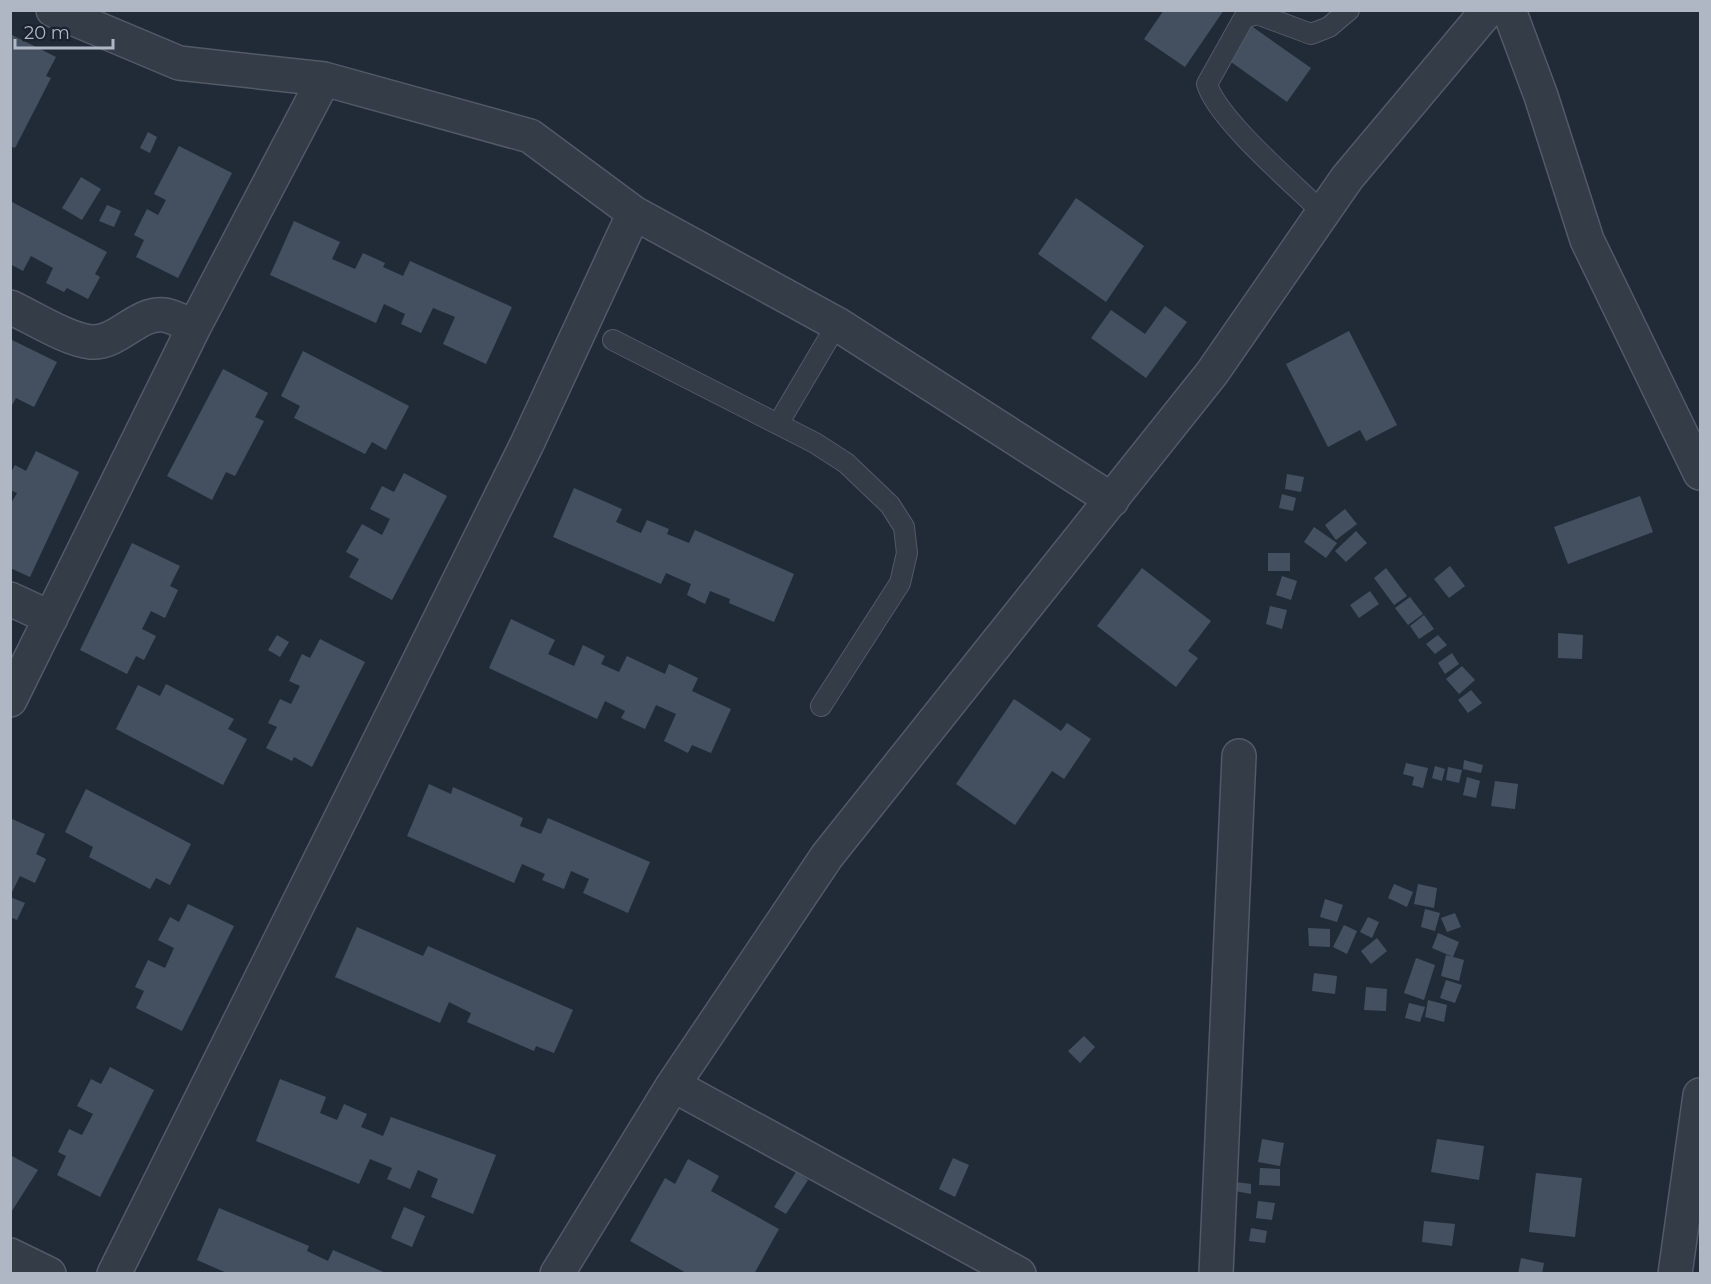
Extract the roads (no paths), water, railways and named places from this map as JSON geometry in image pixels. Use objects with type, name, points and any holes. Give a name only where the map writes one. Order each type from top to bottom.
[{"type":"street","points":[[53,10],[179,63],[324,79],[530,136],[634,213],[837,324],[1112,500]]},
{"type":"street","points":[[557,1274],[673,1085],[827,856],[1212,373],[1347,178],[1488,10]]},
{"type":"street","points":[[1509,10],[1541,96],[1587,240],[1701,473]]},
{"type":"street","points":[[10,700],[194,327],[324,79]]},
{"type":"street","points":[[114,1274],[522,455],[634,213]]},
{"type":"street","points":[[10,307],[69,335],[92,342],[113,336],[143,319],[163,315],[194,327]]},
{"type":"street","points":[[10,599],[51,618]]},
{"type":"street","points":[[1216,1274],[1239,756]]},
{"type":"street","points":[[673,1085],[1019,1274]]},
{"type":"street","points":[[1675,1274],[1694,1191],[1701,1095]]},
{"type":"street","points":[[10,1255],[49,1274]]},
{"type":"lane","points":[[1323,213],[1230,121],[1214,100],[1207,84],[1244,18],[1257,14],[1311,34],[1329,27],[1349,10]]},
{"type":"lane","points":[[778,424],[837,324]]},
{"type":"lane","points":[[613,340],[815,443],[846,463],[890,505],[904,527],[907,553],[900,583],[821,706]]}]
